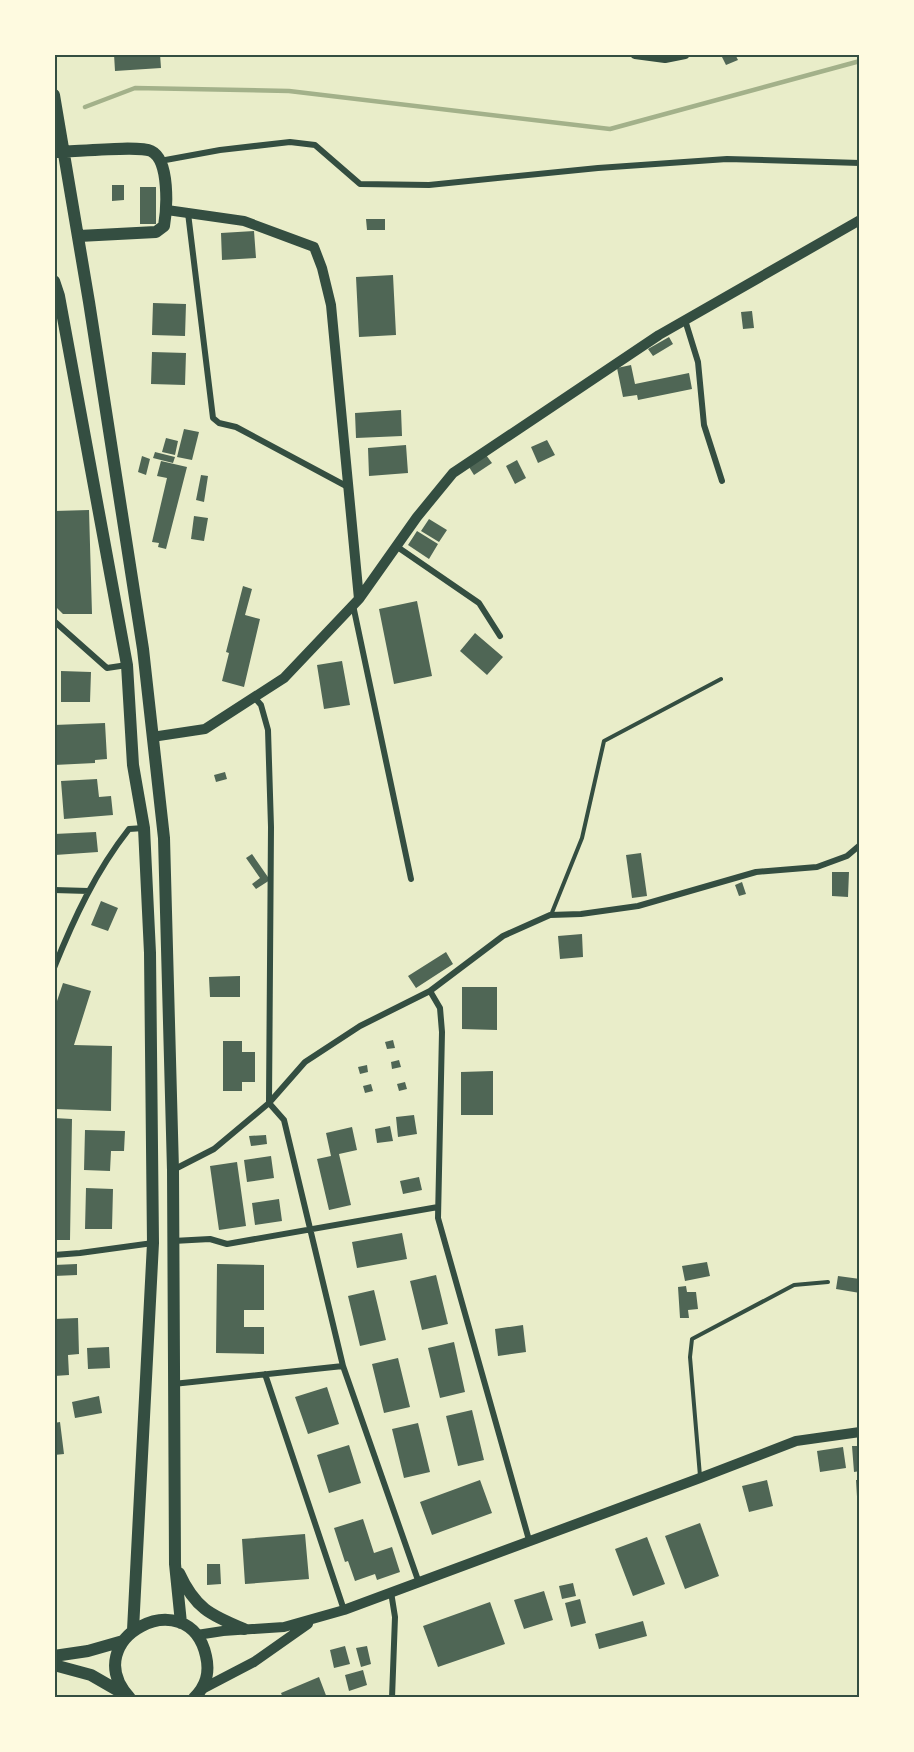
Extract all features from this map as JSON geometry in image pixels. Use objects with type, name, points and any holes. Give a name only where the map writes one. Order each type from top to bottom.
[{"type":"main road","points":[[54,95],[79,236],[142,649],[164,838],[174,1170],[175,1564],[181,1623]]},
{"type":"main road","points":[[54,152],[134,149],[152,151],[160,161],[168,200],[164,226],[156,232],[79,236]]},
{"type":"main road","points":[[54,281],[127,665],[133,765],[144,828],[150,953],[153,1243],[133,1630]]},
{"type":"main road","points":[[175,1564],[187,1591],[203,1609],[219,1619],[244,1629]]},
{"type":"main road","points":[[129,1697],[119,1682],[116,1668],[117,1654],[123,1641],[133,1630],[153,1621],[164,1620],[181,1623],[197,1635],[205,1649],[208,1662],[204,1688],[194,1698]]},
{"type":"main road","points":[[54,1656],[88,1651],[123,1641]]},
{"type":"main road","points":[[54,1665],[91,1675],[129,1697]]},
{"type":"street","points":[[635,54],[665,58],[685,54]]},
{"type":"street","points":[[160,161],[220,150],[290,142],[315,145],[360,184],[429,185],[598,168],[727,159],[860,163]]},
{"type":"street","points":[[166,210],[244,221],[314,247],[322,268],[331,305],[356,602],[411,879]]},
{"type":"street","points":[[188,213],[213,418],[219,423],[236,427],[348,487]]},
{"type":"street","points":[[152,737],[205,729],[284,678],[356,602],[417,517],[453,473],[659,335],[860,220]]},
{"type":"street","points":[[685,320],[698,362],[704,425],[722,481]]},
{"type":"street","points":[[396,546],[479,603],[500,636]]},
{"type":"street","points":[[54,621],[107,669],[127,665]]},
{"type":"street","points":[[255,697],[261,705],[268,730],[272,827],[269,1102],[284,1119],[343,1366],[419,1583]]},
{"type":"street","points":[[54,968],[74,918],[112,851],[129,829],[144,828]]},
{"type":"street","points":[[174,1170],[214,1149],[269,1102],[305,1062],[360,1026],[430,991],[502,936],[550,915],[581,914],[638,906],[756,873],[817,867],[847,856],[860,845]]},
{"type":"street","points":[[54,890],[88,891]]},
{"type":"street","points":[[430,991],[440,1008],[442,1032],[438,1218],[529,1540]]},
{"type":"street","points":[[173,1241],[210,1239],[227,1244],[438,1207]]},
{"type":"street","points":[[54,1255],[153,1243]]},
{"type":"street","points":[[173,1384],[343,1366]]},
{"type":"street","points":[[265,1374],[344,1610]]},
{"type":"street","points":[[197,1635],[284,1627],[344,1610],[796,1441],[860,1432]]},
{"type":"street","points":[[391,1592],[395,1617],[392,1698]]},
{"type":"street","points":[[204,1688],[254,1662],[314,1619]]},
{"type":"lane","points":[[550,915],[582,838],[604,741],[721,679]]},
{"type":"lane","points":[[700,1478],[690,1358],[692,1339],[794,1285],[828,1282]]},
{"type":"building","points":[[114,54],[160,54],[161,68],[115,71]]},
{"type":"building","points":[[735,54],[738,60],[726,65],[722,57]]},
{"type":"building","points":[[112,185],[124,185],[124,200],[112,201]]},
{"type":"building","points":[[140,187],[156,187],[156,224],[140,224]]},
{"type":"building","points":[[366,219],[385,219],[385,230],[367,230]]},
{"type":"building","points":[[254,231],[256,258],[222,260],[221,233]]},
{"type":"building","points":[[393,275],[396,335],[359,337],[356,277]]},
{"type":"building","points":[[153,303],[186,304],[185,336],[152,335]]},
{"type":"building","points":[[752,311],[754,328],[743,329],[741,312]]},
{"type":"building","points":[[669,337],[673,344],[653,356],[648,349]]},
{"type":"building","points":[[152,352],[186,353],[185,385],[151,384]]},
{"type":"building","points":[[631,365],[635,384],[689,373],[692,389],[638,400],[637,395],[623,397],[617,368]]},
{"type":"building","points":[[401,410],[402,436],[356,438],[355,413]]},
{"type":"building","points":[[184,429],[199,432],[192,460],[177,457]]},
{"type":"building","points":[[166,438],[178,441],[175,455],[162,452]]},
{"type":"building","points":[[547,440],[555,455],[538,463],[531,447]]},
{"type":"building","points":[[406,445],[408,473],[369,476],[368,448]]},
{"type":"building","points":[[155,452],[175,457],[173,463],[153,458]]},
{"type":"building","points":[[486,455],[492,463],[474,475],[469,467]]},
{"type":"building","points":[[142,456],[150,459],[146,475],[138,472]]},
{"type":"building","points":[[517,460],[526,478],[515,484],[506,466]]},
{"type":"building","points":[[161,461],[187,467],[166,549],[158,547],[159,543],[152,542],[167,478],[157,476]]},
{"type":"building","points":[[201,475],[208,476],[204,502],[196,500]]},
{"type":"building","points":[[89,510],[92,614],[63,614],[54,605],[54,511]]},
{"type":"building","points":[[194,516],[208,518],[204,541],[191,539]]},
{"type":"building","points":[[429,519],[447,530],[439,542],[421,531]]},
{"type":"building","points":[[417,531],[438,544],[429,559],[408,545]]},
{"type":"building","points":[[243,586],[252,589],[245,615],[260,619],[244,687],[222,681],[229,653],[226,652]]},
{"type":"building","points":[[417,601],[432,676],[394,684],[379,609]]},
{"type":"building","points":[[475,633],[503,657],[487,675],[460,651]]},
{"type":"building","points":[[342,661],[350,705],[324,709],[317,665]]},
{"type":"building","points":[[61,671],[91,672],[90,702],[61,702]]},
{"type":"building","points":[[105,723],[107,759],[95,760],[95,763],[54,765],[54,725]]},
{"type":"building","points":[[225,772],[227,779],[216,782],[214,775]]},
{"type":"building","points":[[97,779],[99,797],[111,796],[113,815],[64,819],[61,781]]},
{"type":"building","points":[[96,832],[98,852],[55,855],[54,834]]},
{"type":"building","points":[[641,853],[647,896],[632,898],[626,855]]},
{"type":"building","points":[[252,854],[270,880],[256,889],[252,884],[260,878],[246,858]]},
{"type":"building","points":[[832,872],[849,872],[848,897],[832,896]]},
{"type":"building","points":[[742,882],[746,894],[739,896],[735,885]]},
{"type":"building","points":[[101,901],[118,908],[108,931],[91,925]]},
{"type":"building","points":[[582,934],[583,957],[560,959],[558,936]]},
{"type":"building","points":[[446,952],[453,964],[416,988],[408,976]]},
{"type":"building","points":[[240,976],[240,997],[210,997],[209,977]]},
{"type":"building","points":[[63,983],[91,991],[74,1045],[112,1046],[111,1111],[54,1109],[54,1010]]},
{"type":"building","points":[[462,987],[497,987],[497,1030],[462,1029]]},
{"type":"building","points":[[393,1040],[395,1048],[387,1049],[385,1042]]},
{"type":"building","points":[[223,1041],[242,1041],[242,1052],[255,1052],[255,1082],[242,1082],[242,1091],[223,1091]]},
{"type":"building","points":[[399,1060],[401,1067],[392,1069],[391,1062]]},
{"type":"building","points":[[367,1065],[368,1072],[360,1074],[358,1067]]},
{"type":"building","points":[[493,1071],[493,1115],[461,1115],[461,1072]]},
{"type":"building","points":[[405,1082],[407,1089],[399,1091],[397,1084]]},
{"type":"building","points":[[371,1084],[373,1091],[365,1093],[363,1086]]},
{"type":"building","points":[[414,1115],[417,1134],[398,1137],[396,1117]]},
{"type":"building","points":[[54,1118],[72,1119],[70,1240],[54,1240]]},
{"type":"building","points":[[390,1126],[393,1141],[377,1143],[375,1129]]},
{"type":"building","points":[[352,1127],[357,1150],[339,1154],[351,1205],[329,1210],[317,1159],[331,1156],[326,1133]]},
{"type":"building","points":[[85,1130],[125,1131],[124,1151],[111,1151],[110,1171],[84,1170]]},
{"type":"building","points":[[266,1135],[267,1144],[251,1146],[249,1136]]},
{"type":"building","points":[[271,1156],[274,1178],[247,1182],[244,1160]]},
{"type":"building","points":[[237,1162],[246,1226],[219,1230],[210,1166]]},
{"type":"building","points":[[419,1177],[422,1190],[403,1194],[400,1181]]},
{"type":"building","points":[[86,1188],[113,1189],[112,1229],[85,1229]]},
{"type":"building","points":[[279,1199],[282,1221],[255,1225],[252,1203]]},
{"type":"building","points":[[402,1233],[407,1259],[357,1268],[352,1242]]},
{"type":"building","points":[[707,1262],[710,1276],[685,1281],[682,1266]]},
{"type":"building","points":[[77,1264],[77,1275],[54,1276],[54,1265]]},
{"type":"building","points":[[217,1264],[264,1265],[264,1310],[244,1310],[244,1327],[264,1327],[264,1354],[216,1353]]},
{"type":"building","points":[[436,1275],[448,1324],[422,1330],[410,1281]]},
{"type":"building","points":[[838,1276],[860,1279],[860,1293],[836,1289]]},
{"type":"building","points":[[686,1286],[687,1292],[696,1292],[698,1309],[688,1310],[689,1318],[680,1318],[678,1287]]},
{"type":"building","points":[[374,1290],[386,1340],[360,1346],[348,1296]]},
{"type":"building","points":[[78,1318],[79,1354],[68,1355],[69,1375],[54,1376],[54,1319]]},
{"type":"building","points":[[523,1325],[526,1352],[498,1356],[495,1329]]},
{"type":"building","points":[[454,1342],[465,1392],[440,1398],[428,1348]]},
{"type":"building","points":[[109,1347],[110,1368],[88,1369],[87,1348]]},
{"type":"building","points":[[398,1358],[410,1407],[384,1413],[372,1364]]},
{"type":"building","points":[[327,1387],[339,1424],[308,1434],[295,1397]]},
{"type":"building","points":[[99,1396],[102,1413],[75,1418],[72,1402]]},
{"type":"building","points":[[472,1410],[484,1460],[458,1466],[446,1416]]},
{"type":"building","points":[[60,1422],[64,1454],[54,1455],[54,1423]]},
{"type":"building","points":[[418,1423],[430,1472],[404,1478],[392,1429]]},
{"type":"building","points":[[349,1445],[361,1483],[329,1493],[317,1455]]},
{"type":"building","points":[[852,1446],[860,1446],[860,1471],[854,1472]]},
{"type":"building","points":[[843,1447],[846,1468],[820,1472],[817,1451]]},
{"type":"building","points":[[480,1480],[492,1513],[432,1535],[420,1502]]},
{"type":"building","points":[[767,1480],[773,1506],[749,1512],[742,1486]]},
{"type":"building","points":[[856,1480],[860,1480],[860,1513],[858,1513]]},
{"type":"building","points":[[363,1519],[374,1553],[392,1547],[400,1572],[377,1580],[375,1574],[355,1581],[348,1561],[345,1562],[334,1528]]},
{"type":"building","points":[[700,1523],[719,1576],[685,1589],[665,1536]]},
{"type":"building","points":[[305,1534],[309,1579],[245,1584],[242,1539]]},
{"type":"building","points":[[647,1537],[665,1584],[633,1596],[615,1549]]},
{"type":"building","points":[[207,1564],[220,1564],[221,1584],[207,1585]]},
{"type":"building","points":[[573,1583],[576,1596],[562,1599],[559,1586]]},
{"type":"building","points":[[544,1591],[553,1620],[524,1629],[514,1600]]},
{"type":"building","points":[[580,1599],[586,1623],[571,1627],[565,1603]]},
{"type":"building","points":[[490,1602],[505,1644],[438,1667],[423,1626]]},
{"type":"building","points":[[643,1621],[647,1636],[599,1649],[595,1634]]},
{"type":"building","points":[[345,1646],[350,1664],[334,1668],[330,1650]]},
{"type":"building","points":[[367,1646],[371,1664],[361,1667],[356,1648]]},
{"type":"building","points":[[363,1670],[367,1685],[349,1691],[345,1675]]},
{"type":"building","points":[[319,1677],[327,1698],[283,1698],[281,1693]]},
{"type":"waterway","points":[[85,107],[135,88],[289,91],[610,129],[860,61]]}]
